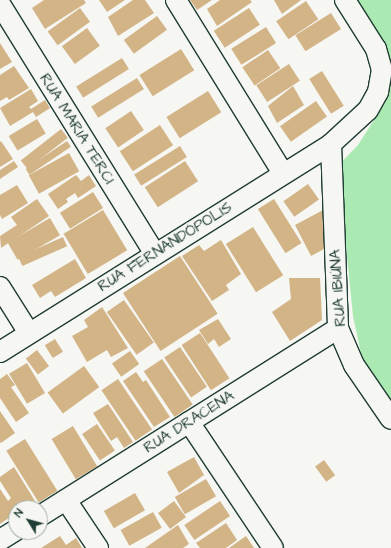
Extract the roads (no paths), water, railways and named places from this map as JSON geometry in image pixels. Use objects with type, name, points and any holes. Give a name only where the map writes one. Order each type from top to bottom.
[{"type":"street","points":[[176,0],[283,173]]},
{"type":"street","name":"RUA FERNANDÓPOLIS","points":[[0,352],[331,144],[368,110],[378,92],[382,70],[376,49],[345,0]]},
{"type":"street","name":"RUA MARIA TERCI","points":[[0,4],[155,254]]},
{"type":"street","name":"RUA IBIÚNA","points":[[331,144],[338,328],[354,365],[391,419]]},
{"type":"street","points":[[0,287],[29,333]]},
{"type":"street","name":"RUA DRACENA","points":[[48,511],[338,328]]},
{"type":"street","points":[[189,422],[273,548]]},
{"type":"street","points":[[66,500],[98,548]]}]
